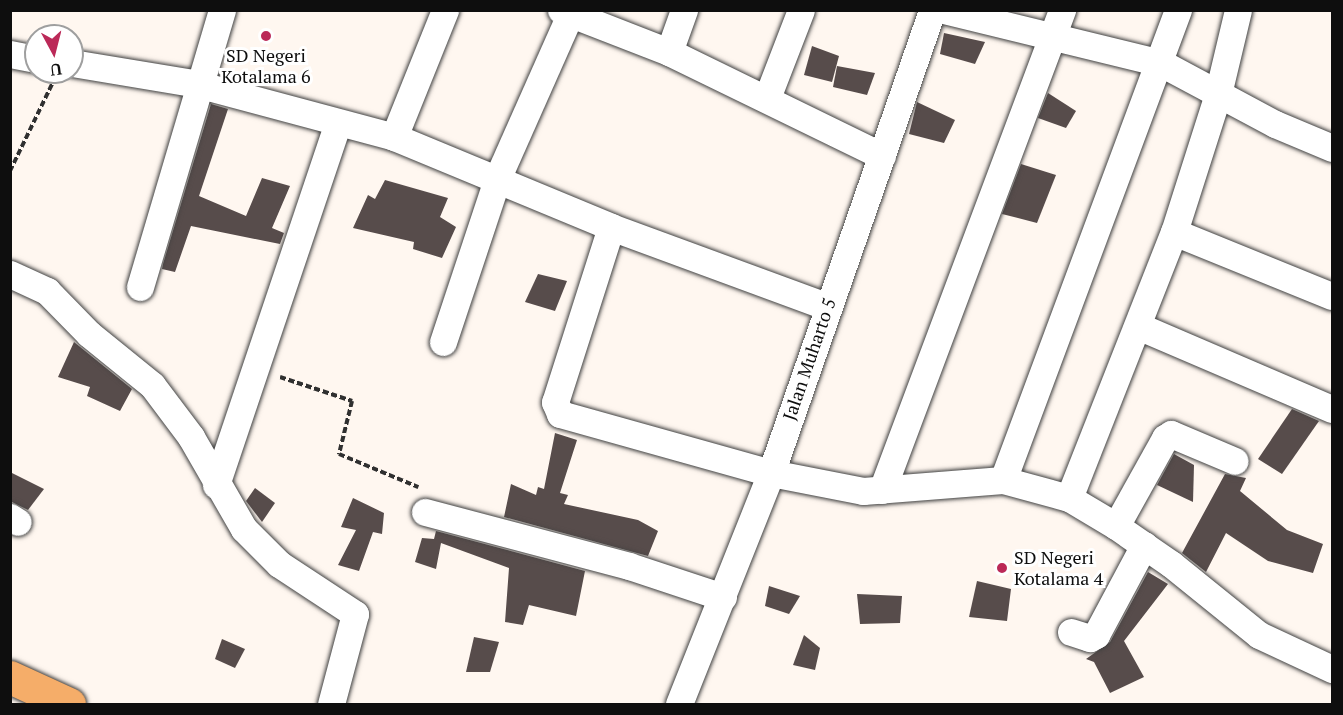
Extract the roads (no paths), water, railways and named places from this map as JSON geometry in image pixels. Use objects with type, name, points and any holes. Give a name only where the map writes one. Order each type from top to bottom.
[{"type":"main road","points":[[10,677],[69,705]]},
{"type":"street","points":[[140,286],[222,10]]},
{"type":"street","points":[[394,137],[445,10]]},
{"type":"street","points":[[669,52],[684,10]]},
{"type":"street","points":[[767,98],[801,10]]},
{"type":"street","name":"Jalan Muharto 5","points":[[679,705],[771,473],[826,306],[882,156],[932,10]]},
{"type":"street","points":[[944,10],[1058,23],[1161,63],[1218,94],[1332,148]]},
{"type":"street","points":[[1003,480],[1161,63],[1178,10]]},
{"type":"street","points":[[1069,498],[1174,232],[1218,94],[1238,10]]},
{"type":"street","points":[[443,342],[498,177],[568,12],[669,52],[882,156]]},
{"type":"street","points":[[882,490],[1058,23]]},
{"type":"street","points":[[84,65],[200,85],[337,125],[394,137],[498,177],[611,226],[826,306]]},
{"type":"street","points":[[216,485],[253,368],[337,125]]},
{"type":"street","points":[[611,226],[555,402],[557,411],[771,473],[862,491],[931,483],[1003,480],[1069,498],[1144,545],[1259,635],[1332,669]]},
{"type":"street","points":[[1174,232],[1332,296]]},
{"type":"street","points":[[10,274],[47,291],[88,334],[152,385],[191,437],[216,485],[244,529],[279,564],[355,614],[331,705]]},
{"type":"street","points":[[1138,326],[1332,409]]},
{"type":"street","points":[[1116,526],[1165,438],[1172,434],[1235,461]]},
{"type":"street","points":[[425,512],[629,566],[723,597]]},
{"type":"street","points":[[1071,632],[1090,638],[1096,635],[1144,545]]},
{"type":"place","name":"SD Negeri Kotalama 6","points":[[266,36]]},
{"type":"place","name":"SD Negeri Kotalama 4","points":[[1002,568]]}]
